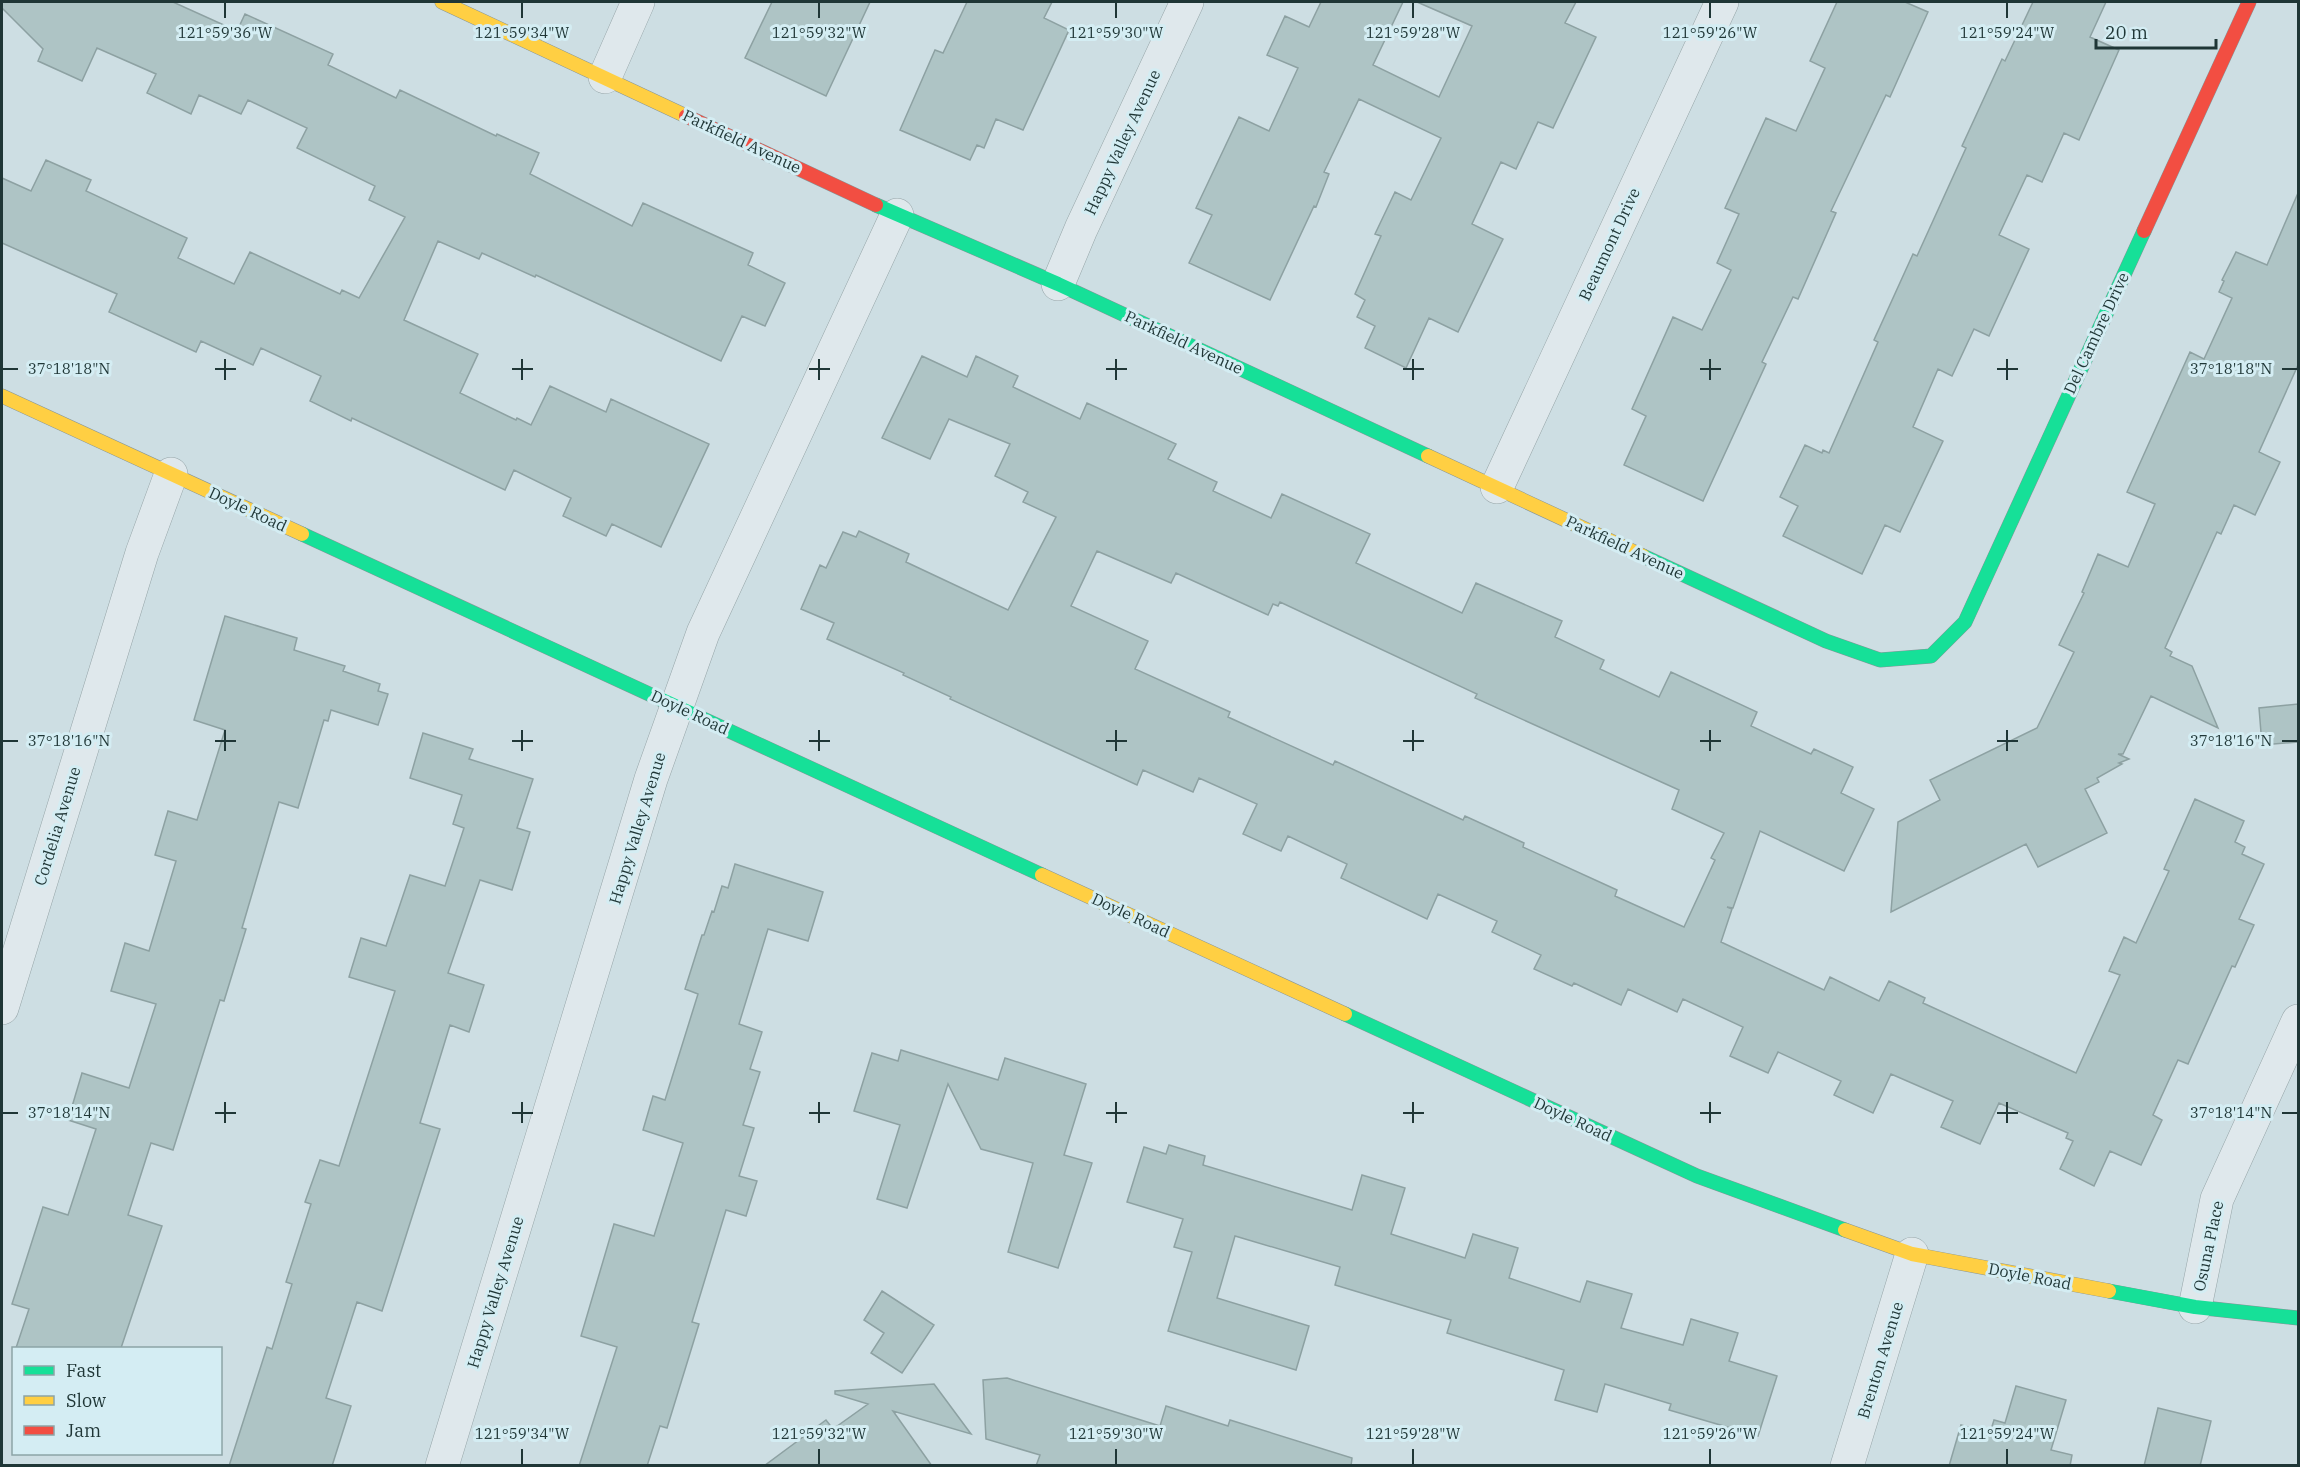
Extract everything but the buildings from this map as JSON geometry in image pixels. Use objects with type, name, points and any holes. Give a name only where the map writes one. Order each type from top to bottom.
[{"type":"main road","name":"Parkfield Avenue","points":[[442,2],[897,215],[1058,284],[1826,641],[1880,660],[1931,656]]},
{"type":"main road","name":"Del Cambre Drive","points":[[1931,656],[1965,622],[2249,2]]},
{"type":"main road","name":"Doyle Road","points":[[2,396],[1697,1176],[1912,1254],[2195,1307],[2298,1318]]},
{"type":"street","points":[[605,77],[638,2]]},
{"type":"street","name":"Happy Valley Avenue","points":[[1058,284],[1081,229],[1187,2]]},
{"type":"street","name":"Beaumont Drive","points":[[1497,487],[1722,2]]},
{"type":"street","name":"Happy Valley Avenue","points":[[442,1466],[651,779],[676,705],[703,633],[897,215]]},
{"type":"street","name":"Cordelia Avenue","points":[[2,1008],[142,552],[171,474]]},
{"type":"street","name":"Osuna Place","points":[[2195,1307],[2217,1199],[2298,1021]]},
{"type":"street","name":"Brenton Avenue","points":[[1847,1466],[1912,1254]]},
{"type":"traffic: fast","points":[[876,205],[1058,284],[1428,456]]},
{"type":"traffic: fast","points":[[1643,556],[1826,641],[1880,660],[1931,656],[1965,622],[2144,231]]},
{"type":"traffic: fast","points":[[302,534],[1042,875]]},
{"type":"traffic: fast","points":[[1345,1014],[1697,1176],[1845,1230]]},
{"type":"traffic: fast","points":[[2109,1291],[2195,1307],[2298,1318]]},
{"type":"traffic: slow","points":[[442,2],[686,116]]},
{"type":"traffic: slow","points":[[2,396],[302,534]]},
{"type":"traffic: slow","points":[[1428,456],[1643,556]]},
{"type":"traffic: slow","points":[[1042,875],[1345,1014]]},
{"type":"traffic: slow","points":[[1845,1230],[1912,1254],[2109,1291]]},
{"type":"traffic: jam","points":[[2144,231],[2249,2]]},
{"type":"traffic: jam","points":[[686,116],[876,205]]}]
